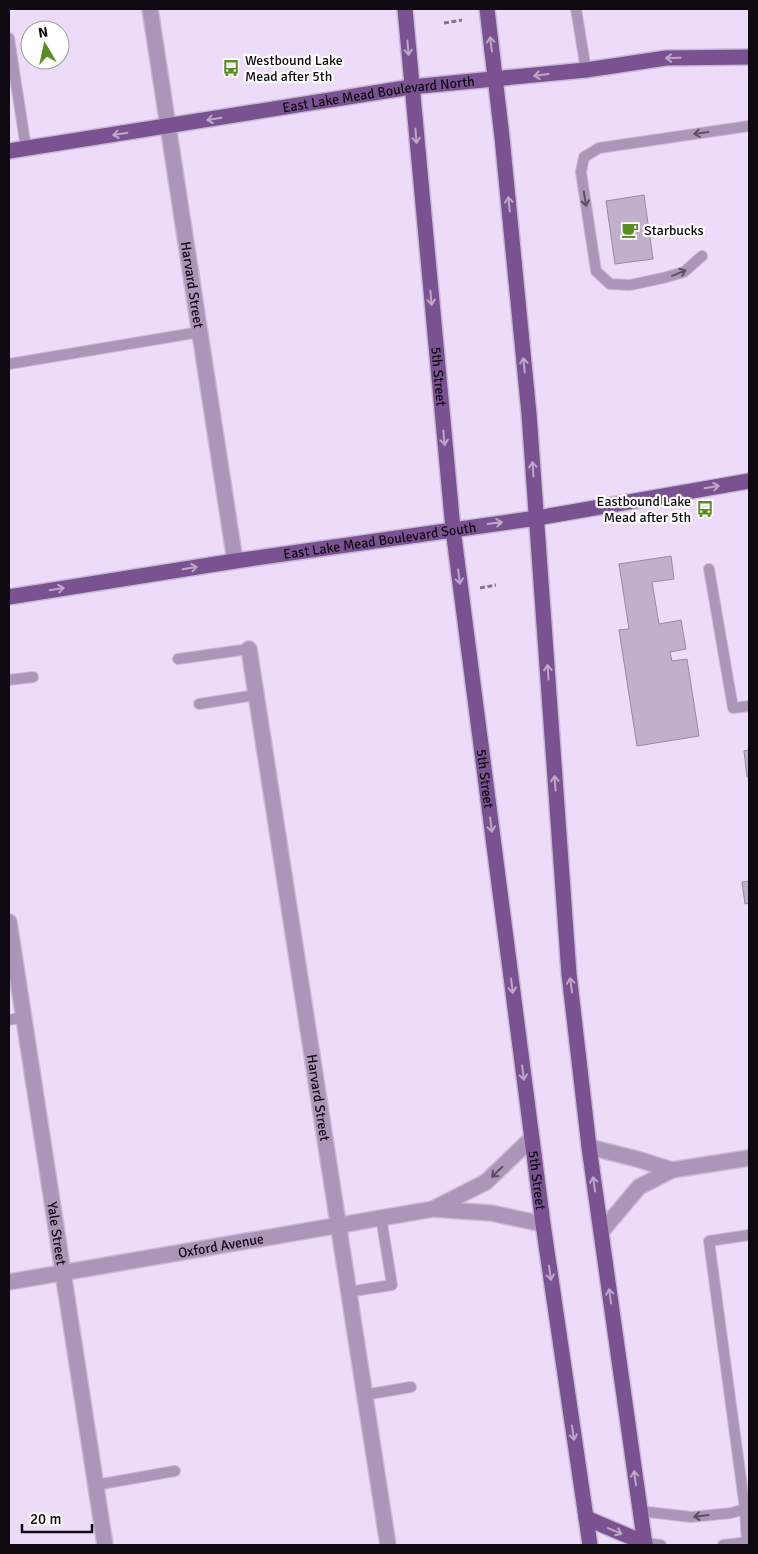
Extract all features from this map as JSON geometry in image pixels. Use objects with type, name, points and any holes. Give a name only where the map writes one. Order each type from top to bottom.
[{"type":"main road","name":"5th Street","points":[[405,9],[453,529],[543,1224],[590,1545]]},
{"type":"main road","points":[[487,9],[502,137],[528,404],[569,974],[589,1147],[645,1544]]},
{"type":"main road","name":"East Lake Mead Boulevard North","points":[[9,150],[411,87],[586,70],[666,58],[749,57]]},
{"type":"main road","name":"East Lake Mead Boulevard South","points":[[11,598],[235,561],[537,518],[749,481]]},
{"type":"main road","points":[[586,1518],[645,1544]]},
{"type":"street","name":"Harvard Street","points":[[150,9],[235,561]]},
{"type":"street","name":"Harvard Street","points":[[249,649],[388,1545]]},
{"type":"street","name":"Yale Street","points":[[9,922],[16,1019],[63,1273],[105,1545]]},
{"type":"street","name":"Oxford Avenue","points":[[433,1209],[486,1182],[532,1138]]},
{"type":"street","points":[[589,1147],[672,1170]]},
{"type":"street","points":[[601,1232],[639,1186],[672,1170],[749,1158]]},
{"type":"street","name":"Oxford Avenue","points":[[9,1282],[337,1224],[433,1209],[491,1213],[543,1224]]},
{"type":"lane","points":[[576,9],[586,70]]},
{"type":"lane","points":[[9,38],[26,148]]},
{"type":"lane","points":[[702,256],[684,272],[630,285],[610,284],[596,271],[581,172],[584,157],[599,148],[749,126]]},
{"type":"lane","points":[[9,364],[200,332]]},
{"type":"lane","points":[[710,569],[733,708],[749,706]]},
{"type":"lane","points":[[178,659],[249,649]]},
{"type":"lane","points":[[9,680],[33,677]]},
{"type":"lane","points":[[199,704],[256,695]]},
{"type":"lane","points":[[348,1292],[392,1285],[381,1217]]},
{"type":"lane","points":[[723,1545],[748,1543],[747,1508],[708,1241],[749,1235]]},
{"type":"lane","points":[[364,1395],[411,1387]]},
{"type":"lane","points":[[96,1486],[175,1471]]},
{"type":"lane","points":[[640,1511],[691,1517],[747,1508]]},
{"type":"lane","points":[[645,1544],[661,1545]]},
{"type":"path","points":[[444,23],[462,20]]},
{"type":"path","points":[[474,589],[496,584]]},
{"type":"building","name":"Starbucks","points":[[644,195],[653,259],[615,264],[606,201]]},
{"type":"building","points":[[671,556],[674,579],[652,582],[659,624],[681,620],[686,649],[670,652],[672,661],[687,659],[699,736],[637,746],[619,630],[629,629],[619,564]]},
{"type":"building","points":[[749,750],[749,777],[747,777],[744,751]]},
{"type":"building","points":[[749,881],[749,903],[745,904],[742,882]]},
{"type":"place","name":"Westbound Lake Mead after 5th","points":[[231,68]]},
{"type":"place","name":"Starbucks","points":[[630,230]]},
{"type":"place","name":"Eastbound Lake Mead after 5th","points":[[705,509]]}]
